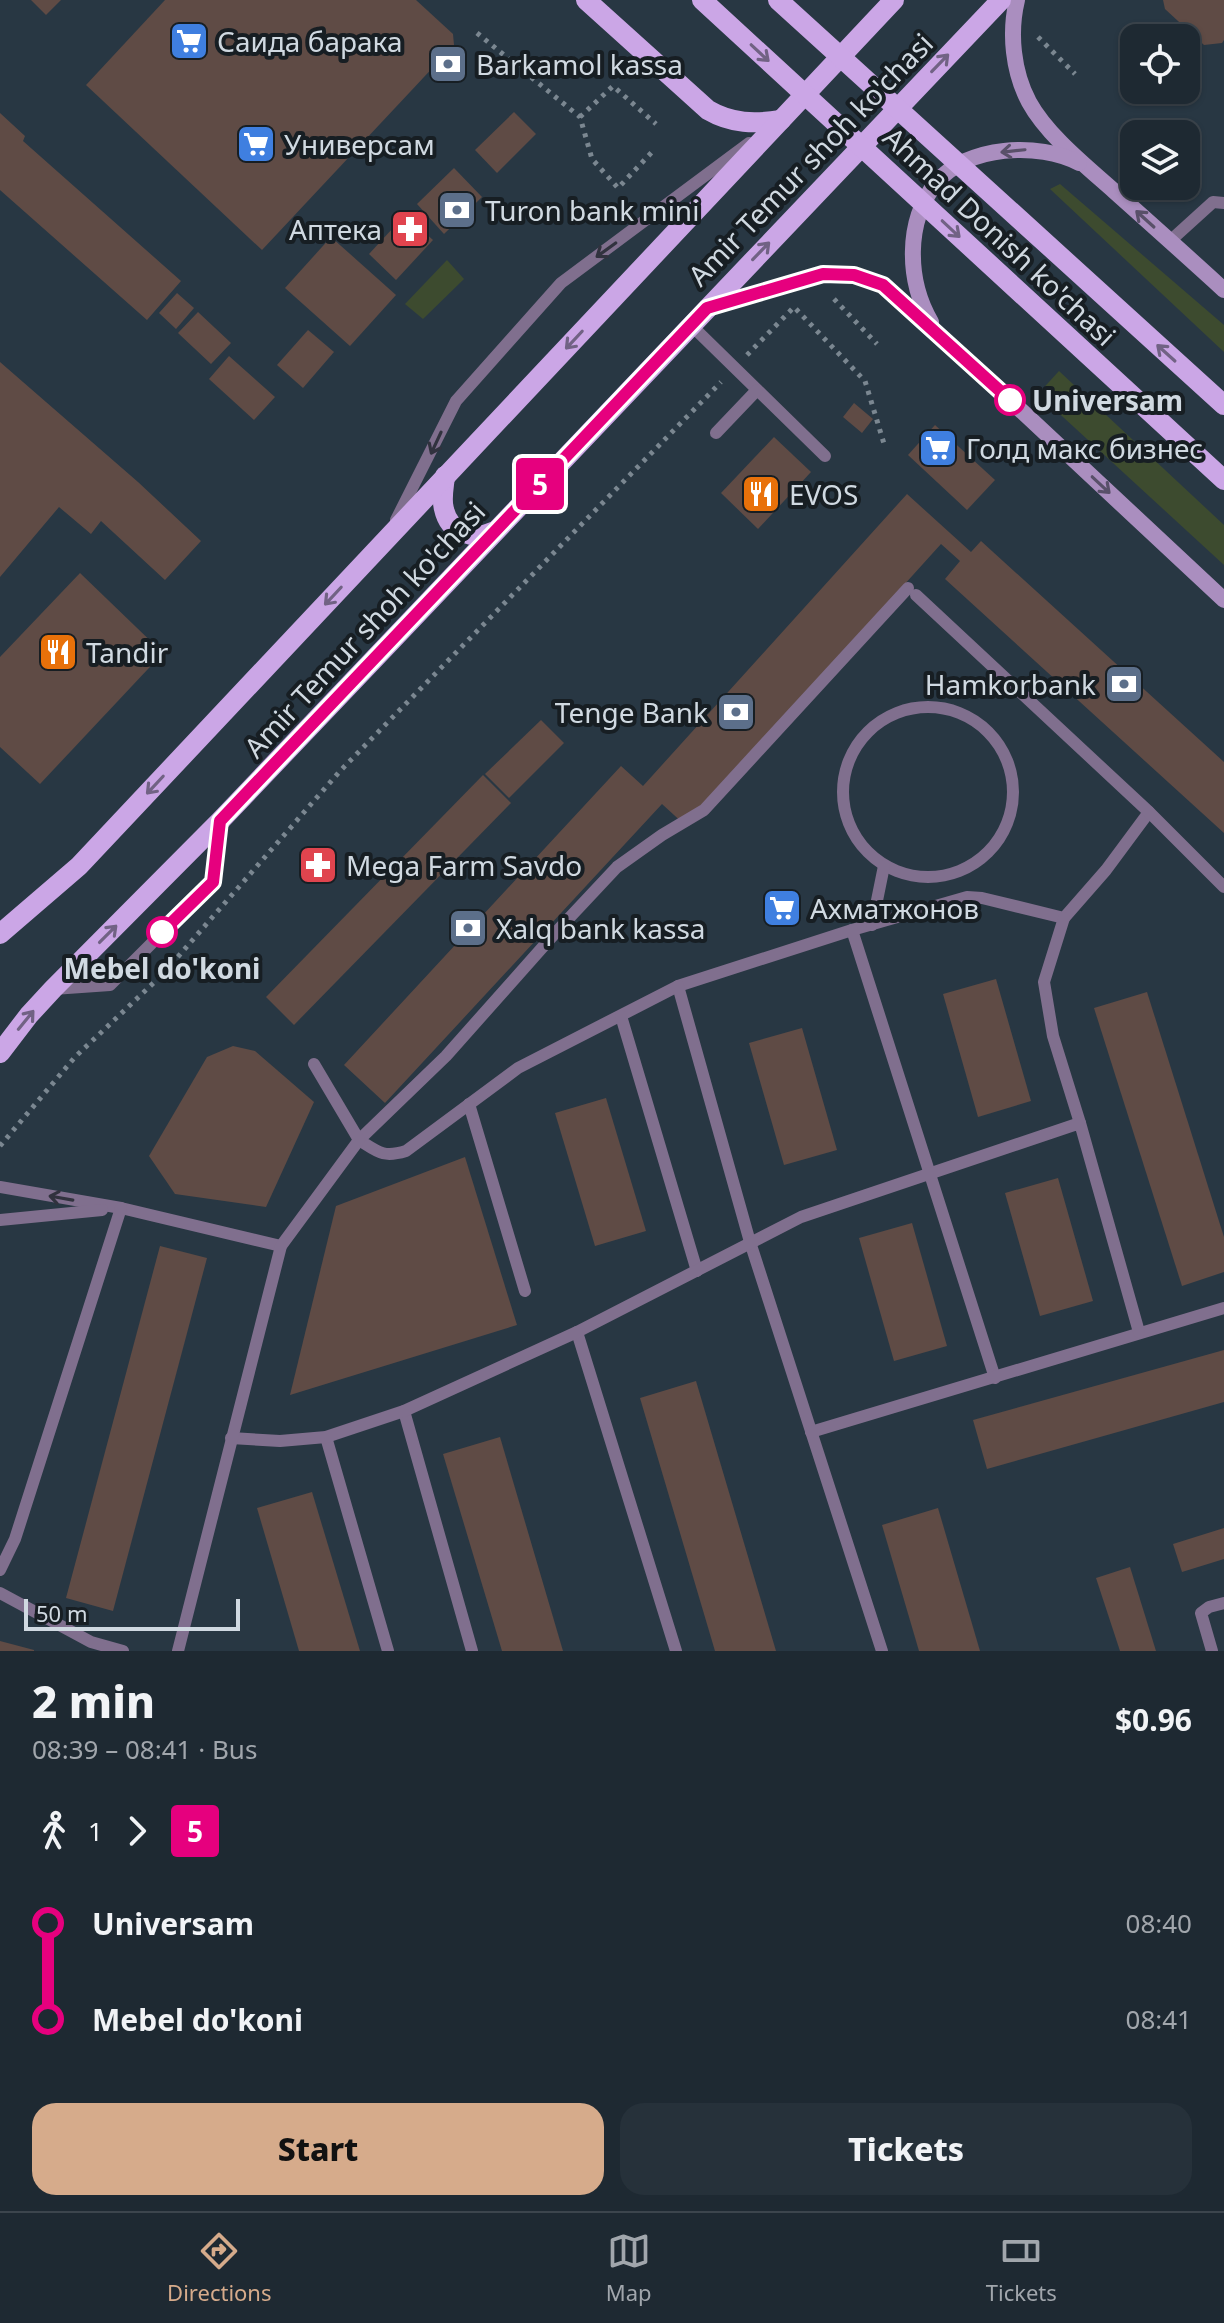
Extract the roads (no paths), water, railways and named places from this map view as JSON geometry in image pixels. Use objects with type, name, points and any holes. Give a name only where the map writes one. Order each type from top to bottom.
[{"type":"main road","points":[[586,0],[708,110],[738,122],[781,120]]},
{"type":"main road","name":"Ahmad Donish ko'chasi","points":[[702,0],[1224,480]]},
{"type":"main road","name":"Ahmad Donish ko'chasi","points":[[778,0],[1224,405]]},
{"type":"main road","name":"Amir Temur shoh ko'chasi","points":[[0,934],[79,866],[894,0]]},
{"type":"main road","name":"Amir Temur shoh ko'chasi","points":[[0,1053],[53,989],[220,821],[1001,0]]},
{"type":"main road","points":[[445,476],[443,507],[448,521],[470,536],[484,536],[495,531]]},
{"type":"street","points":[[1017,0],[1014,51],[1021,86],[1041,120],[1087,167],[1224,290]]},
{"type":"street","points":[[945,341],[923,307],[913,269],[918,223],[925,201],[937,181],[954,168],[972,160],[1012,150],[1051,152],[1087,167]]},
{"type":"street","points":[[707,308],[823,274],[854,275],[883,285],[1224,600]]},
{"type":"lane","points":[[386,539],[456,401],[561,283],[781,120]]},
{"type":"lane","points":[[1170,241],[1213,202],[1224,203]]},
{"type":"lane","points":[[691,325],[825,456]]},
{"type":"lane","points":[[716,433],[757,390]]},
{"type":"lane","points":[[178,1651],[281,1246],[359,1140],[446,1056],[617,867],[704,810],[912,592],[1149,812],[1224,887]]},
{"type":"lane","points":[[915,707],[939,707],[968,716],[991,734],[1008,759],[1014,804],[1005,832],[986,856],[962,872],[932,878],[911,877],[884,866],[861,846],[847,820],[843,790],[848,761],[864,736],[887,717],[915,707]]},
{"type":"lane","points":[[1139,1332],[1053,1036],[1044,982],[1064,918],[1106,870],[1149,812]]},
{"type":"lane","points":[[53,989],[110,985],[213,882],[220,821]]},
{"type":"lane","points":[[872,925],[884,866]]},
{"type":"lane","points":[[314,1064],[359,1140],[376,1151],[392,1155],[406,1151],[518,1068],[678,986],[967,897],[1064,918]]},
{"type":"lane","points":[[852,930],[995,1378]]},
{"type":"lane","points":[[678,986],[750,1242],[882,1651]]},
{"type":"lane","points":[[621,1016],[697,1271]]},
{"type":"lane","points":[[469,1104],[525,1291]]},
{"type":"lane","points":[[231,1438],[280,1441],[326,1437],[404,1411],[577,1332],[801,1217],[1080,1123]]},
{"type":"lane","points":[[0,1187],[121,1208],[281,1246]]},
{"type":"lane","points":[[0,1220],[121,1208]]},
{"type":"lane","points":[[0,1570],[15,1539],[121,1208]]},
{"type":"lane","points":[[811,1432],[1224,1308]]},
{"type":"lane","points":[[577,1332],[676,1651]]},
{"type":"lane","points":[[404,1411],[472,1651]]},
{"type":"lane","points":[[326,1437],[388,1651]]},
{"type":"lane","points":[[0,1593],[90,1647],[123,1651]]},
{"type":"lane","points":[[1212,1651],[1201,1613],[1224,1603]]},
{"type":"place","name":"Саида барака","points":[[189,41]]},
{"type":"place","name":"Barkamol kassa","points":[[448,64]]},
{"type":"place","name":"Универсам","points":[[256,144]]},
{"type":"place","name":"Turon bank mini","points":[[457,210]]},
{"type":"place","name":"Аптека","points":[[410,229]]},
{"type":"place","name":"Universam","points":[[1010,400]]},
{"type":"place","name":"Голд макс бизнес","points":[[938,448]]},
{"type":"place","name":"EVOS","points":[[761,494]]},
{"type":"place","name":"Tandir","points":[[58,652]]},
{"type":"place","name":"Hamkorbank","points":[[1124,684]]},
{"type":"place","name":"Tenge Bank","points":[[736,712]]},
{"type":"place","name":"Mega Farm Savdo","points":[[318,865]]},
{"type":"place","name":"Ахматжонов","points":[[782,908]]},
{"type":"place","name":"Xalq bank kassa","points":[[468,928]]},
{"type":"place","name":"Mebel do'koni","points":[[162,932]]}]
